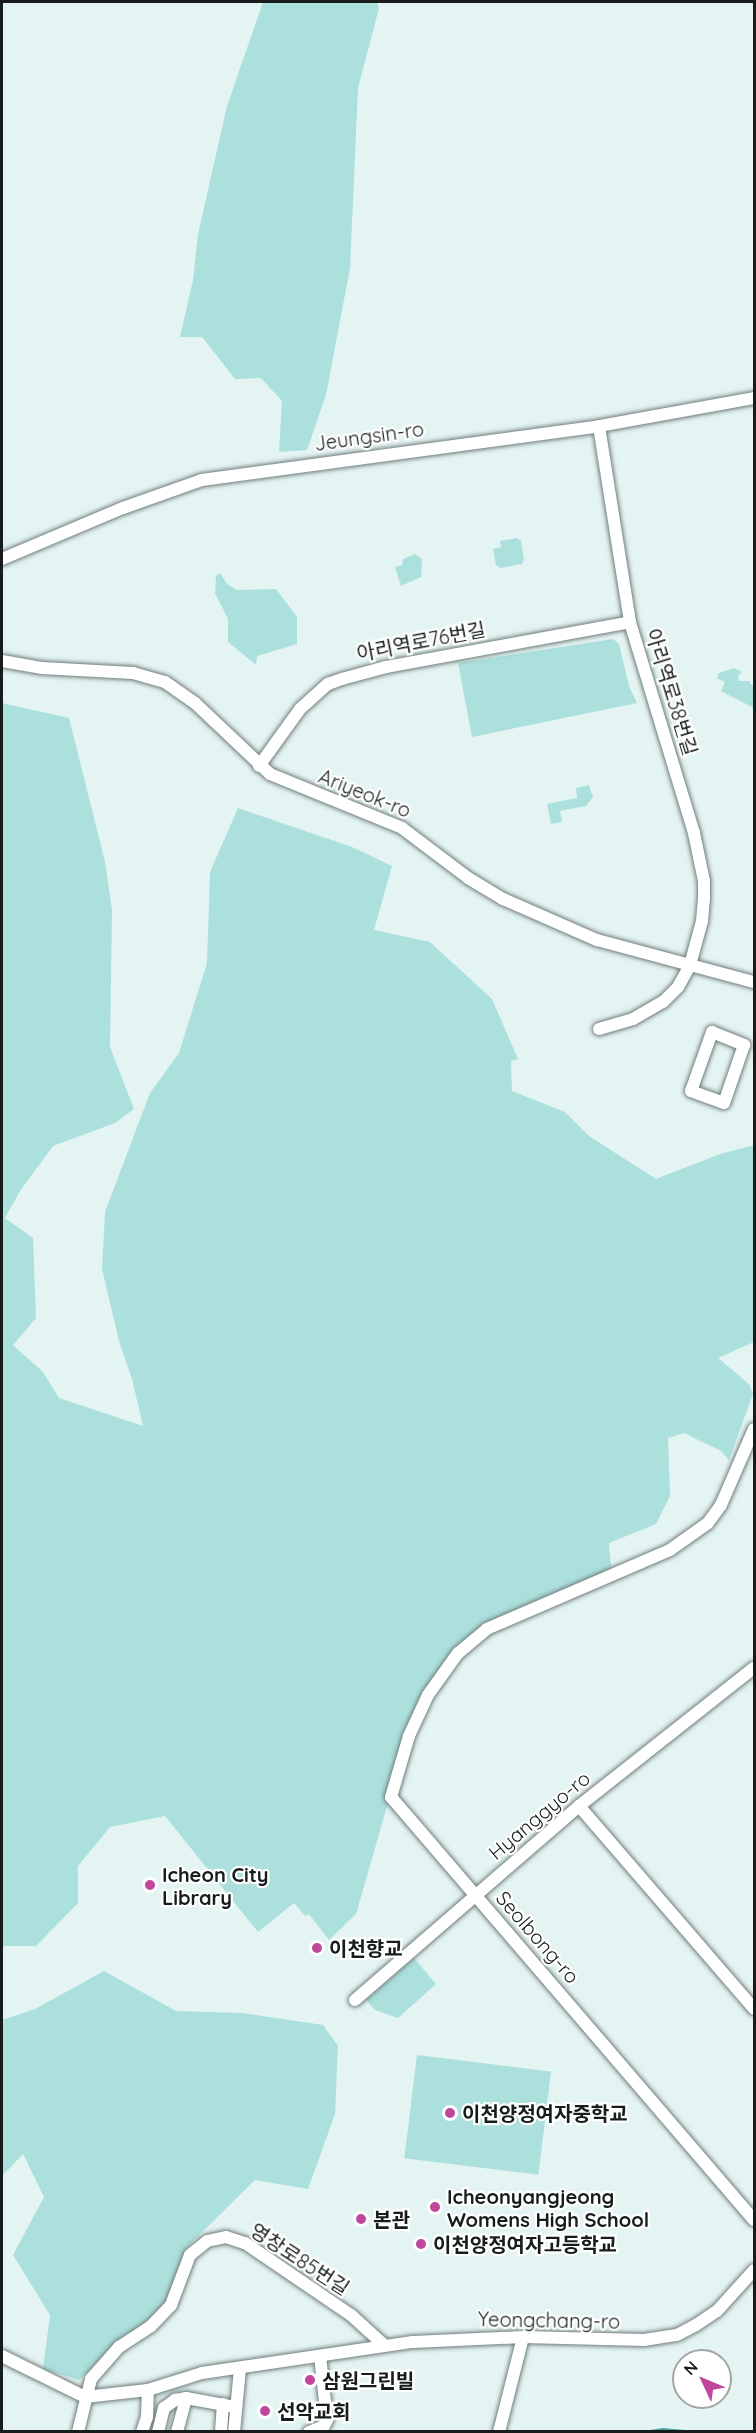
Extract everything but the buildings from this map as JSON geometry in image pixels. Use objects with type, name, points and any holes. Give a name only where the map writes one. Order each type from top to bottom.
[{"type":"street","name":"Jeungsin-ro","points":[[2,559],[123,508],[202,480],[599,426],[754,398]]},
{"type":"street","name":"아리역로38번길","points":[[598,1029],[633,1019],[663,1002],[678,987],[690,966],[703,910],[704,881],[701,863],[630,622],[599,426]]},
{"type":"street","name":"아리역로76번길","points":[[259,766],[300,709],[328,684],[408,662],[630,622]]},
{"type":"street","name":"Ariyeok-ro","points":[[2,661],[42,668],[133,673],[165,682],[195,703],[259,766],[282,781],[402,828],[468,878],[503,899],[597,940],[754,982]]},
{"type":"street","points":[[712,1032],[744,1045],[724,1103],[692,1091],[712,1032]]},
{"type":"street","name":"Seolbong-ro","points":[[754,1429],[721,1505],[708,1523],[670,1550],[487,1629],[458,1653],[428,1695],[409,1736],[391,1797],[754,2220]]},
{"type":"street","name":"Hyanggyo-ro","points":[[355,2000],[579,1806],[753,1672]]},
{"type":"street","points":[[579,1806],[754,2009]]},
{"type":"street","name":"영창로85번길","points":[[78,2432],[91,2379],[119,2348],[151,2326],[171,2305],[190,2255],[198,2246],[220,2238],[233,2238],[245,2243],[351,2315],[384,2345]]},
{"type":"street","name":"Yeongchang-ro","points":[[85,2397],[148,2390],[197,2373],[384,2345],[523,2337],[644,2340],[677,2335],[717,2311],[754,2270]]},
{"type":"street","points":[[499,2432],[523,2337]]},
{"type":"street","points":[[2,2356],[85,2397]]},
{"type":"street","points":[[309,2432],[324,2426],[327,2421],[320,2356]]},
{"type":"street","points":[[221,2432],[240,2368]]},
{"type":"street","points":[[142,2432],[147,2417],[148,2390]]},
{"type":"street","points":[[158,2432],[164,2408],[175,2400],[186,2398],[230,2405]]},
{"type":"street","points":[[177,2432],[186,2398]]},
{"type":"street","points":[[230,2405],[234,2432]]},
{"type":"shaded area","points":[[263,2],[377,2],[379,8],[358,88],[350,268],[326,395],[307,450],[279,452],[282,401],[261,378],[235,379],[202,337],[180,337],[193,280],[198,234],[227,106]]},
{"type":"shaded area","points":[[517,538],[521,541],[524,560],[522,564],[500,568],[496,565],[493,549],[501,547],[500,541]]},
{"type":"shaded area","points":[[415,554],[422,559],[421,577],[401,586],[395,567],[402,565],[403,559]]},
{"type":"shaded area","points":[[220,573],[227,584],[237,590],[276,589],[297,617],[297,644],[257,656],[256,665],[228,642],[228,619],[215,593],[216,576]]},
{"type":"shaded area","points":[[613,639],[619,644],[629,686],[637,703],[472,737],[458,663]]},
{"type":"shaded area","points":[[734,668],[742,672],[738,676],[739,681],[749,681],[754,688],[754,708],[721,691],[725,682],[717,678],[719,673]]},
{"type":"shaded area","points":[[2,703],[69,718],[105,862],[112,910],[110,1047],[134,1109],[115,1123],[53,1146],[20,1191],[5,1218],[33,1238],[36,1318],[13,1345],[43,1372],[59,1398],[143,1426],[102,1269],[105,1212],[150,1093],[179,1053],[207,963],[210,872],[238,808],[352,847],[392,866],[374,930],[430,942],[492,999],[518,1059],[511,1061],[512,1091],[565,1112],[589,1136],[656,1179],[720,1154],[754,1145],[754,1342],[718,1358],[749,1384],[753,1394],[729,1460],[721,1451],[684,1433],[668,1438],[670,1496],[656,1524],[609,1543],[611,1568],[481,1641],[446,1666],[407,1737],[356,1914],[329,1940],[309,1914],[305,1916],[294,1903],[258,1932],[165,1816],[110,1827],[78,1866],[78,1903],[36,1946],[2,1946]]},
{"type":"shaded area","points":[[589,785],[593,797],[586,806],[560,811],[562,822],[551,824],[547,804],[577,798],[576,788]]},
{"type":"shaded area","points":[[414,1958],[436,1984],[398,2018],[375,2010],[366,2000]]},
{"type":"shaded area","points":[[104,1971],[176,2011],[242,2013],[323,2025],[338,2046],[335,2114],[308,2189],[255,2180],[187,2247],[173,2294],[153,2316],[117,2342],[79,2380],[43,2369],[50,2315],[13,2255],[44,2197],[23,2154],[2,2176],[2,2020],[35,2009]]},
{"type":"shaded area","points":[[417,2055],[551,2071],[538,2175],[404,2158]]},
{"type":"waterway","points":[[644,2432],[662,2429],[700,2432]]},
{"type":"place","name":"Icheon City Library","points":[[150,1885]]},
{"type":"place","name":"이천향교","points":[[317,1948]]},
{"type":"place","name":"이천양정여자중학교","points":[[450,2113]]},
{"type":"place","name":"Icheonyangjeong Womens High School","points":[[435,2207]]},
{"type":"place","name":"본관","points":[[361,2219]]},
{"type":"place","name":"이천양정여자고등학교","points":[[421,2244]]},
{"type":"place","name":"삼원그린빌","points":[[310,2380]]},
{"type":"place","name":"선악교회","points":[[265,2411]]}]
